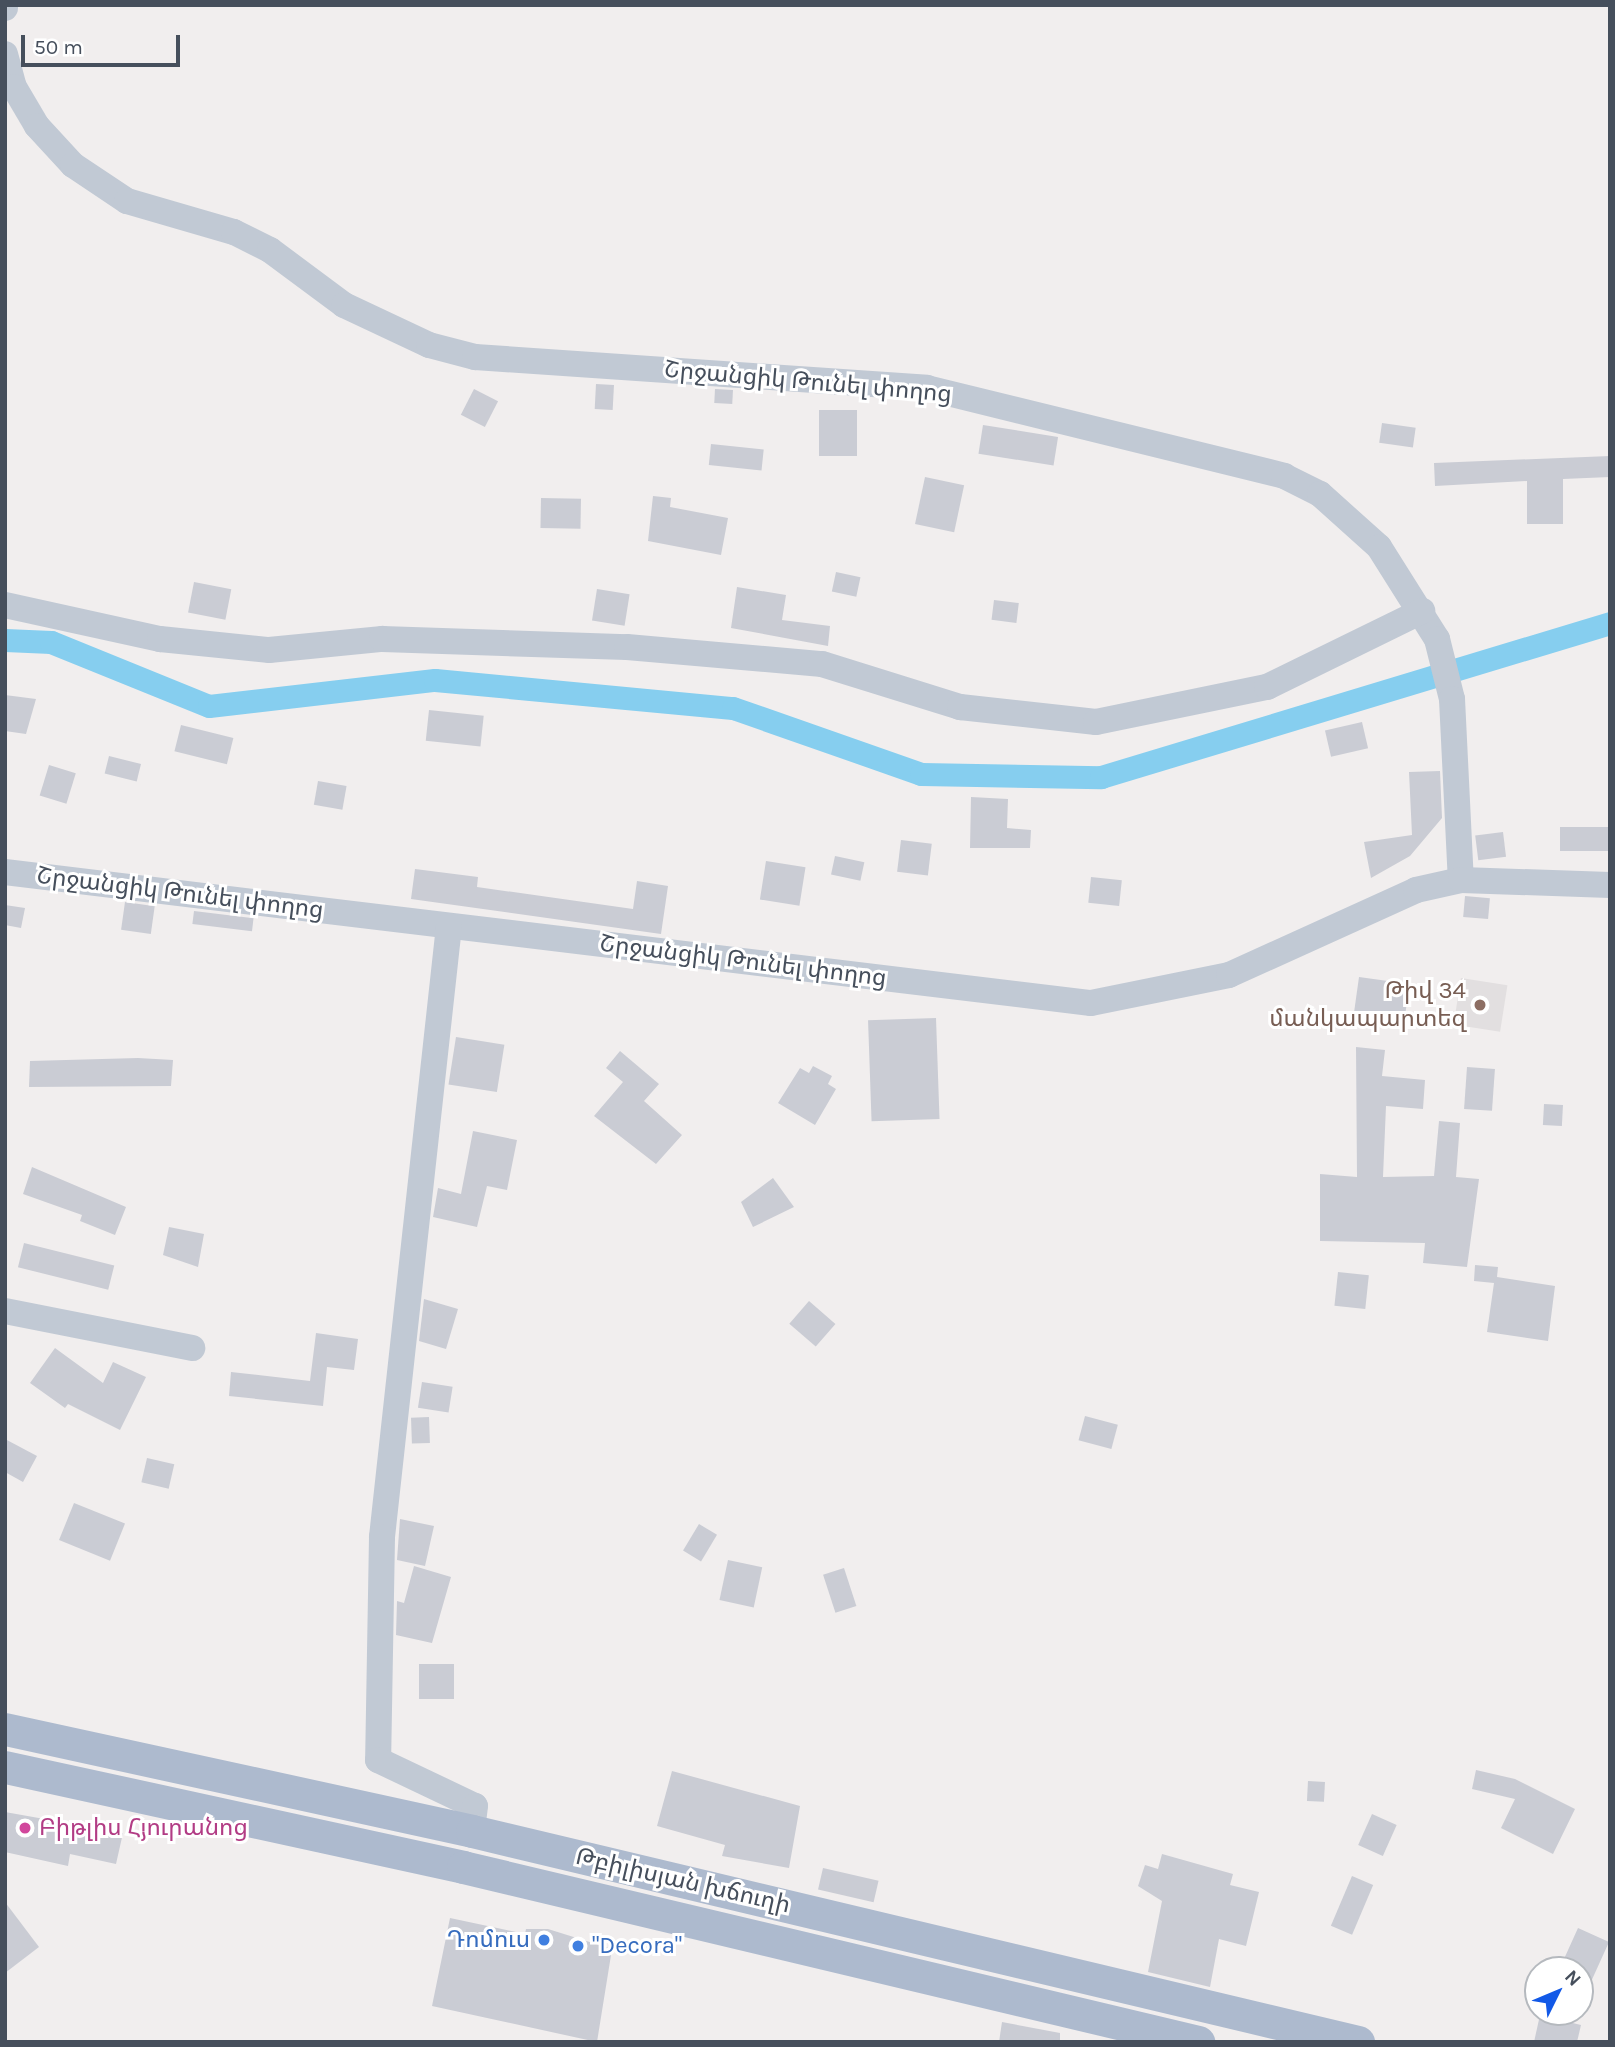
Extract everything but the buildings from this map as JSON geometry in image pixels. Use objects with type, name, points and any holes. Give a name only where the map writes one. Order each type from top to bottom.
[{"type":"main road","name":"Թբիլիսյան խճուղի","points":[[5,1729],[472,1831],[1358,2042]]},
{"type":"main road","name":"Թբիլիսյան խճուղի","points":[[5,1767],[463,1867],[1198,2042]]},
{"type":"street","name":"Շրջանցիկ Թունել փողոց","points":[[5,54],[15,87],[37,126],[74,165],[127,201],[234,232],[270,250],[344,305],[391,330],[475,357],[927,388],[1284,476],[1320,494],[1379,547],[1422,611],[1437,639],[1452,699],[1461,880]]},
{"type":"street","points":[[5,605],[160,639],[269,650],[382,639],[627,647],[822,664],[960,707],[1096,722],[1267,687],[1422,611]]},
{"type":"street","name":"Շրջանցիկ Թունել փողոց","points":[[5,872],[1091,1003],[1229,975],[1416,890],[1461,880],[1610,885]]},
{"type":"street","points":[[449,926],[382,1537],[378,1760],[475,1806],[472,1831]]},
{"type":"street","points":[[5,1311],[192,1348]]},
{"type":"shaded area","name":"Թիվ 34 մանկապարտեզ","points":[[1461,978],[1507,985],[1500,1032],[1454,1024]]},
{"type":"waterway","points":[[5,640],[51,642],[209,706],[435,680],[733,708],[921,774],[1101,777],[1610,623]]},
{"type":"place","name":"Թիվ 34 մանկապարտեզ","points":[[1480,1005]]},
{"type":"place","name":"Բիթլիս Հյուրանոց","points":[[25,1828]]},
{"type":"place","name":"Դոմուս","points":[[544,1940]]},
{"type":"place","name":"\"Decora\"","points":[[578,1946]]}]
